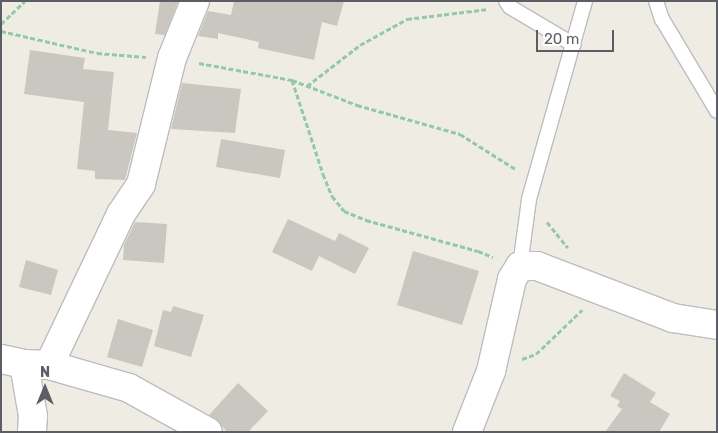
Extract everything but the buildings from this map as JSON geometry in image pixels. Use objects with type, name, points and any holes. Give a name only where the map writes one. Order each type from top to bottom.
[{"type":"street","points":[[32,432],[33,416],[25,363],[141,184],[172,58],[195,1]]},
{"type":"street","points":[[467,432],[491,371],[512,279],[520,266],[537,266],[673,318],[717,325]]},
{"type":"street","points":[[25,363],[129,388],[208,432]]},
{"type":"lane","points":[[520,266],[523,228],[534,180],[585,1]]},
{"type":"lane","points":[[656,1],[662,18],[717,111]]},
{"type":"lane","points":[[508,4],[574,45]]},
{"type":"path","points":[[1,24],[25,1]]},
{"type":"path","points":[[307,86],[360,45],[407,19],[508,4]]},
{"type":"path","points":[[1,31],[97,53],[172,58],[292,80],[357,105],[460,134],[534,180]]},
{"type":"path","points":[[292,80],[323,174],[332,196],[344,211],[366,220],[478,250],[520,266]]},
{"type":"path","points":[[491,371],[536,354],[603,291]]}]
